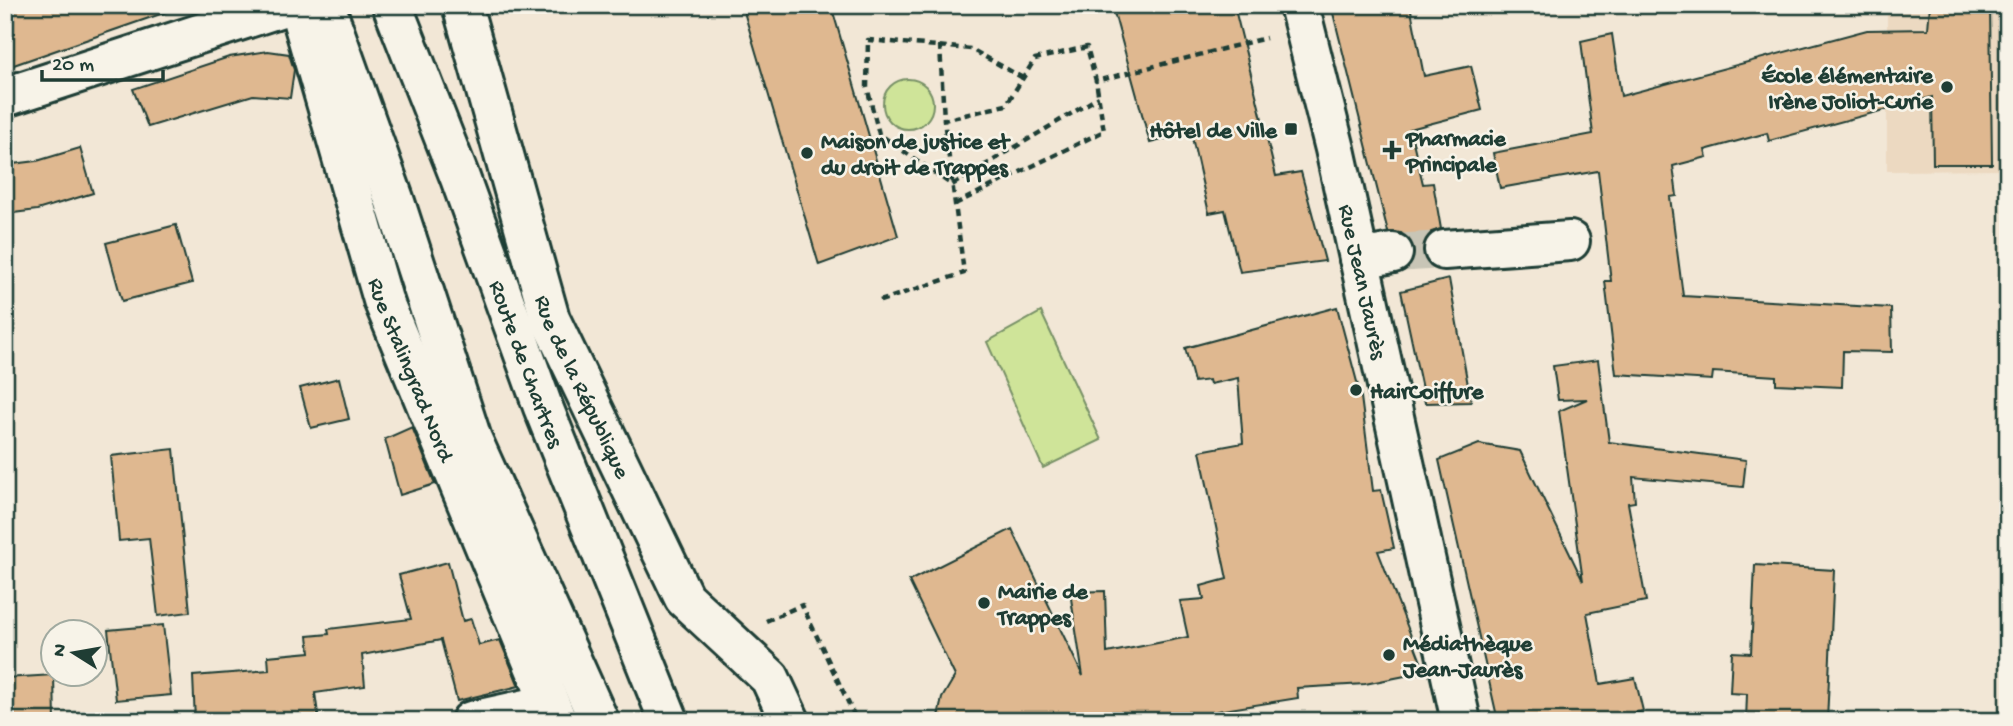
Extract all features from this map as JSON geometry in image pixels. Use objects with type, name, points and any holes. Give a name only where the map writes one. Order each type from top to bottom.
[{"type":"street","points":[[5,97],[288,5]]},
{"type":"street","name":"Rue Stalingrad Nord","points":[[298,5],[383,300],[554,713]]},
{"type":"street","points":[[325,5],[394,199],[472,439],[599,721]]},
{"type":"street","name":"Route de Chartres","points":[[392,5],[460,178],[543,407],[669,721]]},
{"type":"street","name":"Rue de la République","points":[[462,5],[550,319],[684,598],[770,678],[790,721]]},
{"type":"street","name":"Rue Jean Jaurès","points":[[1299,5],[1376,256],[1461,721]]},
{"type":"street","points":[[1444,250],[1570,241]]},
{"type":"street","points":[[471,721],[554,713]]},
{"type":"path","points":[[952,185],[879,134],[867,87],[869,40],[971,50],[1023,78]]},
{"type":"path","points":[[880,301],[964,273],[944,120],[940,45]]},
{"type":"path","points":[[944,120],[1006,105],[1035,59],[1087,47],[1104,131],[955,204]]},
{"type":"path","points":[[1096,81],[1230,47]]},
{"type":"path","points":[[952,185],[1099,97]]},
{"type":"path","points":[[727,638],[802,605],[857,721]]},
{"type":"shaded area","name":"École élémentaire Irène Joliot-Curie","points":[[1887,5],[2008,5],[2008,170],[1887,171]]},
{"type":"green space","points":[[908,79],[926,86],[933,104],[926,122],[908,129],[890,122],[883,104],[890,86]]},
{"type":"green space","points":[[1041,312],[1101,440],[1043,468],[987,342]]},
{"type":"building","points":[[5,5],[171,5],[172,10],[5,68]]},
{"type":"building","points":[[742,5],[831,5],[898,236],[819,265]]},
{"type":"building","points":[[1112,5],[1234,5],[1276,176],[1301,172],[1325,261],[1240,272],[1225,210],[1209,213],[1191,133],[1150,143]]},
{"type":"building","points":[[1331,5],[1410,5],[1424,76],[1471,66],[1482,110],[1410,129],[1423,184],[1433,183],[1441,229],[1431,232],[1423,249],[1415,250],[1410,240],[1401,233],[1388,232]]},
{"type":"building","points":[[1930,5],[1990,5],[1992,164],[1933,164],[1932,97],[1769,141],[1767,133],[1705,150],[1707,157],[1673,166],[1677,196],[1670,197],[1683,296],[1891,308],[1892,352],[1843,351],[1842,387],[1776,384],[1776,376],[1713,372],[1712,380],[1616,374],[1605,281],[1611,281],[1598,171],[1500,188],[1493,153],[1593,134],[1581,41],[1612,34],[1621,96],[1867,30],[1928,29]]},
{"type":"building","points":[[268,51],[289,54],[294,70],[290,98],[253,95],[148,127],[133,89],[229,57]]},
{"type":"building","points":[[80,148],[93,193],[37,210],[5,214],[5,165],[37,161]]},
{"type":"building","points":[[176,225],[192,283],[122,301],[106,243]]},
{"type":"building","points":[[1449,279],[1471,402],[1425,403],[1401,291]]},
{"type":"building","points":[[1337,307],[1361,397],[1373,491],[1381,490],[1394,548],[1378,551],[1425,672],[1365,684],[1297,688],[1298,698],[1217,711],[1218,721],[937,721],[942,698],[955,676],[909,581],[1012,529],[1083,676],[1070,592],[1105,591],[1107,653],[1188,637],[1180,601],[1204,599],[1201,586],[1227,579],[1200,451],[1243,443],[1238,378],[1210,384],[1209,380],[1194,382],[1185,348]]},
{"type":"building","points":[[1598,360],[1609,442],[1746,460],[1743,487],[1633,477],[1635,502],[1628,503],[1646,601],[1587,613],[1600,684],[1635,678],[1643,711],[1607,721],[1498,721],[1439,460],[1479,444],[1520,451],[1583,581],[1559,411],[1587,399],[1558,400],[1553,366]]},
{"type":"building","points":[[339,378],[349,419],[311,428],[300,388]]},
{"type":"building","points":[[412,427],[435,484],[400,495],[385,439]]},
{"type":"building","points":[[174,449],[190,612],[158,616],[149,538],[119,541],[111,456]]},
{"type":"building","points":[[448,562],[463,621],[471,619],[479,645],[500,640],[519,686],[457,701],[441,640],[362,655],[365,686],[315,693],[319,721],[195,721],[193,676],[269,670],[268,656],[310,652],[308,636],[329,634],[328,629],[411,619],[399,575]]},
{"type":"building","points":[[1755,565],[1834,570],[1827,721],[1746,721],[1747,694],[1730,693],[1732,652],[1751,653]]},
{"type":"building","points":[[163,625],[171,695],[116,700],[108,630]]},
{"type":"building","points":[[38,676],[38,688],[54,688],[55,721],[5,721],[5,678]]},
{"type":"tunnel","points":[[1393,253],[1444,250]]},
{"type":"place","name":"École élémentaire Irène Joliot-Curie","points":[[1947,87]]},
{"type":"place","name":"Hôtel de Ville","points":[[1291,129]]},
{"type":"place","name":"Pharmacie Principale","points":[[1392,150]]},
{"type":"place","name":"Maison de justice et du droit de Trappes","points":[[807,153]]},
{"type":"place","name":"HairCoiffure","points":[[1356,390]]},
{"type":"place","name":"Mairie de Trappes","points":[[984,603]]},
{"type":"place","name":"Médiathèque Jean-Jaurès","points":[[1389,655]]}]
